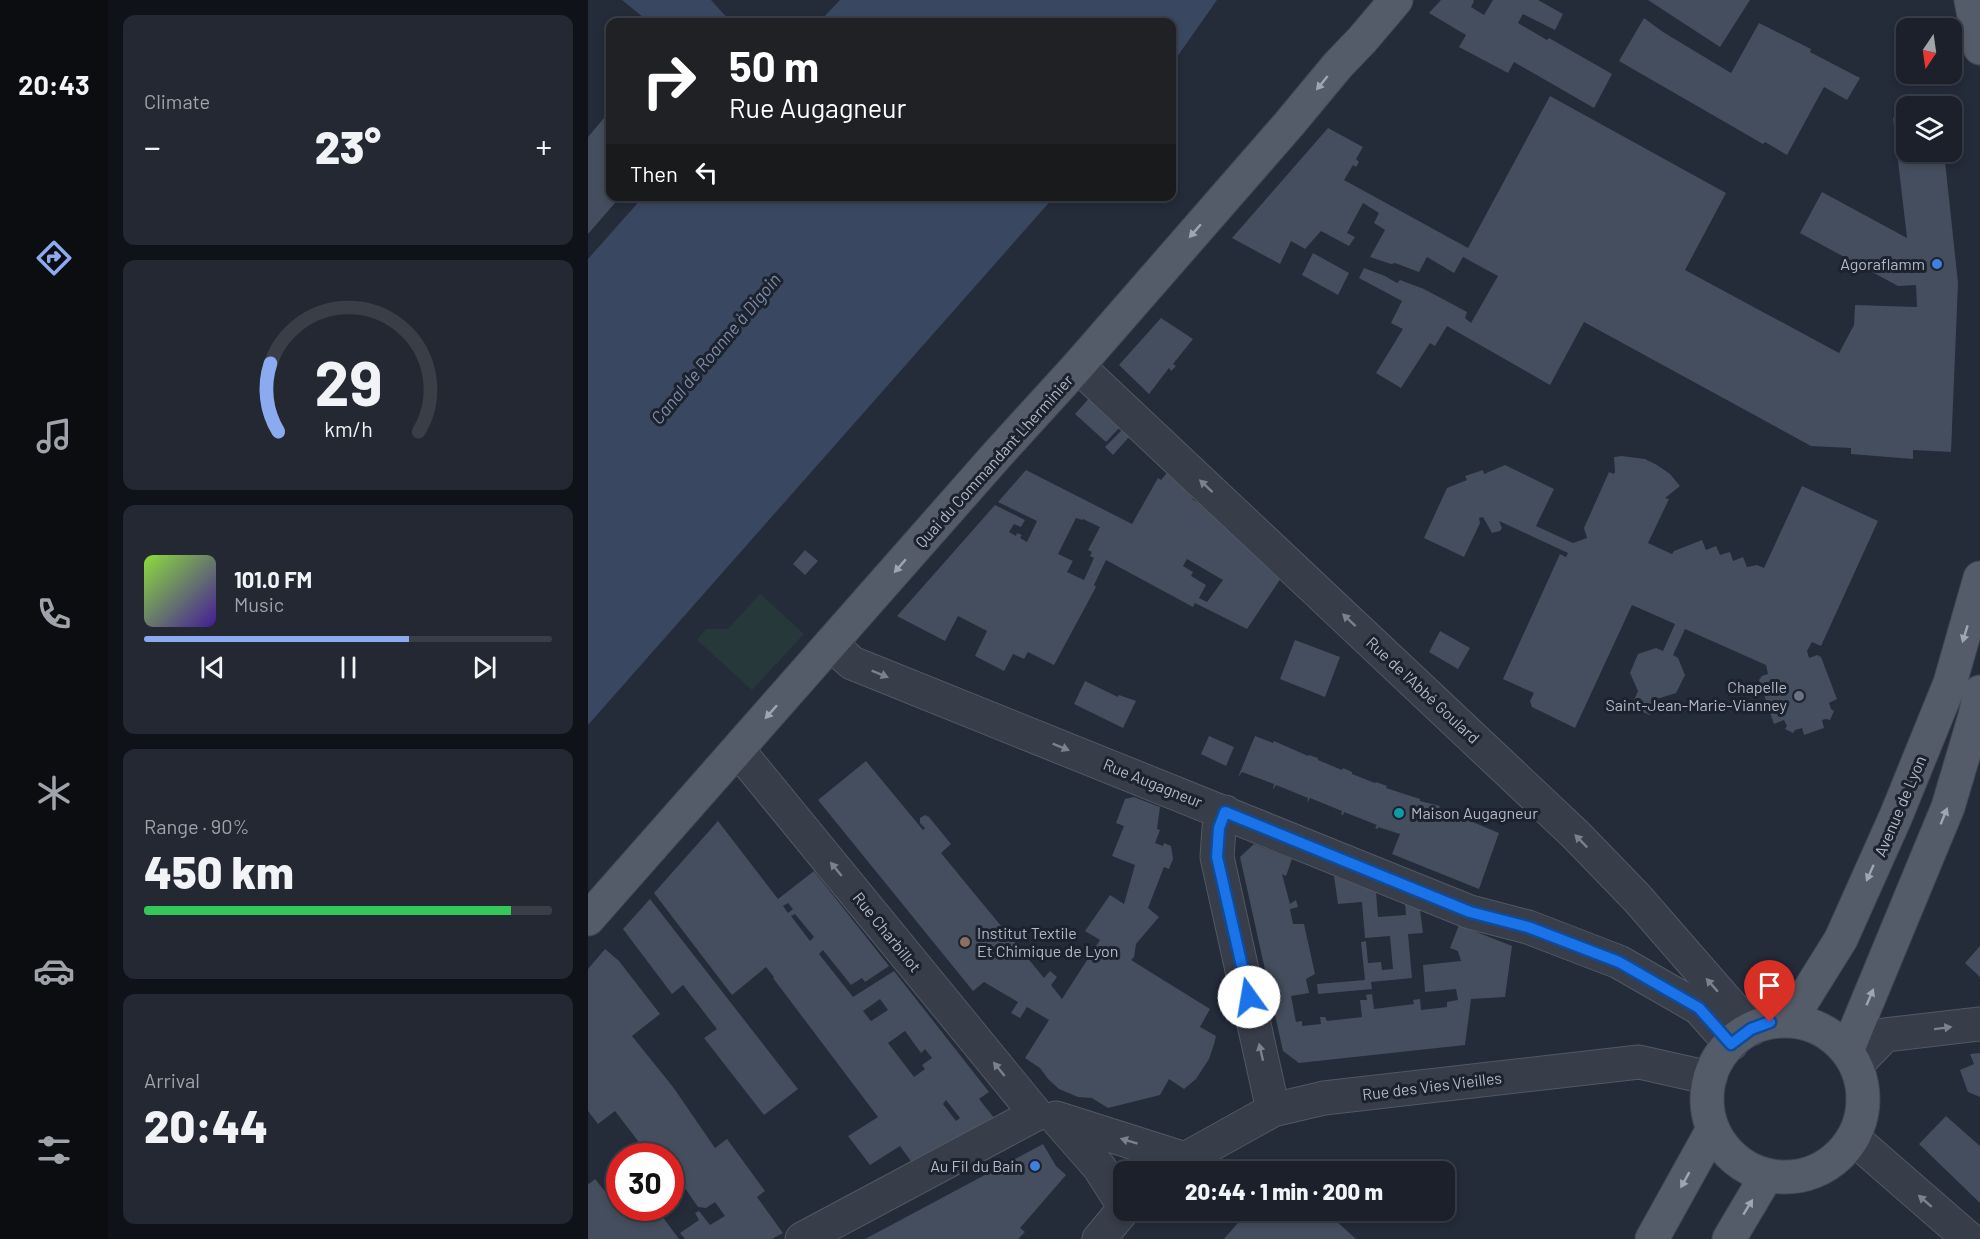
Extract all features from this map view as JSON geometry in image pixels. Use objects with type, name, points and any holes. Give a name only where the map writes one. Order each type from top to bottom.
[{"type":"main road","name":"Quai du Commandant Lherminier","points":[[590,914],[1078,366],[1289,124],[1338,64],[1396,0]]},
{"type":"main road","points":[[1971,0],[1980,48]]},
{"type":"main road","name":"Avenue de Lyon","points":[[1790,1021],[1843,934],[1896,816],[1950,683],[1980,578]]},
{"type":"main road","points":[[1851,1058],[1896,935],[1948,807],[1980,692]]},
{"type":"main road","points":[[1790,1021],[1812,1025],[1831,1036],[1851,1058],[1863,1089],[1862,1115],[1853,1138],[1838,1157],[1816,1171],[1792,1177],[1767,1175],[1745,1166],[1726,1150],[1713,1129],[1708,1104],[1710,1078],[1718,1059],[1741,1036],[1770,1022],[1790,1021]]},
{"type":"main road","points":[[1652,1239],[1713,1129]]},
{"type":"main road","points":[[1729,1239],[1767,1175]]},
{"type":"street","name":"Rue de l'Abbé Goulard","points":[[1078,366],[1576,835],[1637,898],[1741,1036]]},
{"type":"street","name":"Rue Augagneur","points":[[831,644],[852,663],[1470,912],[1528,927],[1619,962],[1699,1008],[1741,1036]]},
{"type":"street","name":"Rue Charbillot","points":[[738,750],[1046,1116],[1099,1167],[1113,1189]]},
{"type":"street","points":[[1225,812],[1219,828],[1217,857],[1273,1110]]},
{"type":"street","points":[[1851,1058],[1885,1035],[1980,1024]]},
{"type":"street","name":"Rue des Vies Vieilles","points":[[1184,1161],[1273,1110],[1324,1098],[1640,1062],[1710,1078]]},
{"type":"street","points":[[802,1239],[1046,1116],[1166,1161]]},
{"type":"street","points":[[1853,1138],[1969,1239]]},
{"type":"street","points":[[1099,1239],[1113,1221]]},
{"type":"shaded area","points":[[760,594],[804,634],[752,690],[697,640],[706,629],[728,629]]},
{"type":"water","points":[[622,0],[711,0],[727,18],[644,18]]},
{"type":"water","points":[[840,0],[1217,0],[1176,58],[1176,18],[823,18]]},
{"type":"water","name":"Canal de Roanne à Digoin","points":[[639,201],[1050,201],[588,725],[588,259]]},
{"type":"building","points":[[1441,0],[1473,0],[1471,7],[1484,15],[1493,0],[1538,0],[1563,14],[1555,30],[1523,14],[1518,23],[1612,74],[1594,108],[1514,62],[1508,73],[1459,47],[1466,35],[1429,13]]},
{"type":"building","points":[[1648,0],[1750,0],[1720,47]]},
{"type":"building","points":[[1644,18],[1731,73],[1759,23],[1811,49],[1810,52],[1860,78],[1847,100],[1824,87],[1787,155],[1765,142],[1763,144],[1619,61]]},
{"type":"building","points":[[1550,96],[1726,193],[1685,270],[1839,353],[1854,325],[1855,305],[1917,307],[1916,285],[1898,286],[1800,233],[1822,192],[1907,238],[1898,162],[1945,162],[1958,283],[1951,452],[1913,450],[1913,459],[1851,454],[1851,448],[1811,446],[1584,322],[1550,385],[1447,326],[1435,346],[1430,343],[1401,388],[1376,373],[1403,329],[1391,323],[1402,301],[1359,278],[1364,268],[1397,283],[1400,280],[1424,289],[1467,312],[1465,318],[1471,323],[1498,276],[1463,257],[1454,273],[1427,257],[1419,272],[1370,257],[1385,230],[1374,223],[1379,213],[1363,203],[1347,233],[1355,237],[1349,246],[1321,231],[1305,249],[1291,241],[1280,264],[1232,238],[1328,128],[1363,147],[1356,159],[1359,162],[1356,167],[1353,165],[1344,180],[1468,248]]},
{"type":"building","points":[[606,116],[606,201],[617,201],[588,234],[588,137]]},
{"type":"building","points":[[1893,118],[1896,118],[1896,144]]},
{"type":"building","points":[[1313,253],[1349,273],[1338,295],[1302,275]]},
{"type":"building","points":[[1161,318],[1193,339],[1173,364],[1176,366],[1171,371],[1169,368],[1149,394],[1119,365]]},
{"type":"building","points":[[1092,395],[1122,425],[1106,442],[1075,414]]},
{"type":"building","points":[[1122,430],[1129,437],[1113,455],[1105,447]]},
{"type":"building","points":[[1614,457],[1645,459],[1657,465],[1670,474],[1680,486],[1665,498],[1669,499],[1648,543],[1672,554],[1674,551],[1702,540],[1706,550],[1716,546],[1720,555],[1730,552],[1733,561],[1743,557],[1747,567],[1757,565],[1764,568],[1802,486],[1878,521],[1821,646],[1812,642],[1807,651],[1809,658],[1817,655],[1821,657],[1837,699],[1829,703],[1834,711],[1830,720],[1822,720],[1824,728],[1804,735],[1802,728],[1793,733],[1785,729],[1787,726],[1784,720],[1774,724],[1759,680],[1768,674],[1766,665],[1685,629],[1673,655],[1678,658],[1685,675],[1676,693],[1657,699],[1650,715],[1631,707],[1638,691],[1630,673],[1638,654],[1656,648],[1663,651],[1675,624],[1632,605],[1575,728],[1532,707],[1530,701],[1534,693],[1503,679],[1560,554],[1566,557],[1568,553],[1499,521],[1502,528],[1492,533],[1483,517],[1479,518],[1480,523],[1464,557],[1424,538],[1447,488],[1467,480],[1465,476],[1483,470],[1484,474],[1505,465],[1554,489],[1536,526],[1573,543],[1587,538],[1584,528],[1609,472],[1614,474],[1615,472]]},
{"type":"building","points":[[1026,470],[1132,524],[1158,478],[1161,480],[1169,470],[1196,496],[1192,499],[1214,513],[1281,578],[1247,629],[1195,603],[1193,607],[1106,560],[1094,585],[1096,587],[1054,665],[1028,652],[1024,659],[1013,654],[1004,671],[975,656],[987,631],[958,616],[945,641],[897,616],[995,505],[1025,520],[1021,527],[1014,524],[1009,532],[1016,536],[1017,533],[1022,535],[1020,538],[1027,542],[1037,521],[998,502]],"holes":[[[1076,518],[1100,527],[1088,550],[1092,552],[1090,556],[1094,558],[1084,580],[1067,572],[1073,561],[1058,554]],[[1187,559],[1223,580],[1207,602],[1199,598],[1206,585],[1191,576],[1193,572],[1183,566]]]},
{"type":"building","points":[[805,550],[818,561],[805,575],[793,564]]},
{"type":"building","points":[[1440,631],[1470,648],[1458,669],[1429,652]]},
{"type":"building","points":[[1295,640],[1340,657],[1325,697],[1280,679]]},
{"type":"building","points":[[1085,681],[1118,697],[1119,695],[1136,701],[1123,728],[1074,704]]},
{"type":"building","points":[[1209,736],[1234,747],[1226,766],[1201,754]]},
{"type":"building","name":"Maison Augagneur","points":[[1255,736],[1318,758],[1342,770],[1343,768],[1352,774],[1387,786],[1386,788],[1420,799],[1420,801],[1440,806],[1439,808],[1499,833],[1479,889],[1392,854],[1400,834],[1375,828],[1377,825],[1344,812],[1343,815],[1342,811],[1310,798],[1307,803],[1308,798],[1276,785],[1273,790],[1274,784],[1242,772],[1238,777]]},
{"type":"building","points":[[866,761],[923,830],[925,828],[920,823],[920,818],[925,815],[929,817],[951,844],[941,853],[1044,978],[1050,971],[1057,977],[1051,985],[1062,999],[1100,940],[1085,931],[1110,895],[1124,904],[1135,865],[1112,856],[1124,826],[1116,823],[1125,799],[1134,797],[1160,807],[1157,829],[1160,830],[1155,843],[1171,846],[1173,859],[1169,869],[1164,867],[1148,908],[1159,917],[1136,944],[1134,957],[1131,960],[1210,1009],[1200,1027],[1216,1036],[1209,1059],[1196,1079],[1184,1089],[1169,1079],[1160,1095],[1108,1108],[1092,1098],[1078,1097],[1059,1089],[1040,1068],[1025,1058],[1049,1020],[1027,1007],[1020,1018],[1011,1013],[1018,1002],[984,982],[973,991],[818,800]]},
{"type":"building","points":[[718,821],[778,899],[814,871],[889,966],[865,982],[862,978],[851,985],[823,950],[819,954],[853,997],[894,971],[989,1092],[979,1099],[995,1119],[913,1164],[900,1146],[870,1165],[848,1136],[878,1117],[774,977],[766,967],[732,995],[654,893]],"holes":[[[788,903],[793,909],[788,913],[783,906]],[[795,914],[814,937],[810,941],[791,916]],[[880,999],[888,1010],[871,1021],[863,1011]],[[905,1031],[921,1053],[925,1049],[932,1058],[922,1065],[925,1069],[914,1077],[888,1043]],[[946,1100],[960,1118],[956,1121],[943,1104]]]},
{"type":"building","points":[[1254,844],[1292,859],[1286,876],[1282,874],[1290,904],[1296,900],[1298,907],[1290,909],[1293,924],[1304,924],[1315,974],[1306,979],[1309,993],[1291,996],[1296,1022],[1302,1021],[1302,1026],[1321,1024],[1320,1017],[1325,1017],[1327,1021],[1362,1017],[1360,1000],[1367,1000],[1366,995],[1372,994],[1374,1009],[1414,1004],[1413,1000],[1420,999],[1421,1010],[1447,1007],[1447,1002],[1458,1000],[1456,989],[1425,992],[1423,965],[1461,961],[1458,951],[1450,948],[1459,925],[1512,946],[1505,997],[1471,999],[1465,1045],[1299,1063],[1283,1051],[1240,857]]},
{"type":"building","points":[[1334,876],[1376,892],[1378,917],[1406,915],[1405,904],[1420,910],[1423,933],[1408,934],[1412,978],[1371,982],[1372,989],[1318,994],[1317,984],[1365,980],[1361,942],[1366,941],[1368,963],[1381,962],[1382,970],[1393,969],[1390,936],[1365,938],[1362,902],[1338,904]]},
{"type":"building","points":[[650,899],[798,1089],[764,1115],[704,1038],[717,1029],[683,985],[672,994],[623,929]]},
{"type":"building","points":[[1980,946],[1980,977],[1965,963]]},
{"type":"building","points":[[605,949],[619,961],[660,1014],[632,1036],[673,1087],[715,1148],[727,1139],[765,1191],[757,1197],[783,1233],[772,1239],[685,1239],[680,1233],[699,1220],[695,1213],[699,1211],[710,1225],[725,1216],[715,1202],[706,1208],[698,1207],[684,1187],[684,1143],[640,1143],[615,1111],[598,1124],[588,1111],[588,969]]},
{"type":"building","points":[[1980,1053],[1980,1097],[1968,1092],[1960,1070],[1974,1064],[1970,1054]]},
{"type":"building","points":[[1946,1116],[1980,1146],[1980,1203],[1919,1144]]},
{"type":"building","points":[[1043,1144],[1056,1166],[1066,1175],[1020,1228],[1025,1232],[1018,1239],[865,1239]]},
{"type":"building","points":[[595,1179],[606,1193],[606,1221],[666,1221],[679,1239],[588,1239],[589,1184]]},
{"type":"building","points":[[1240,1221],[1336,1221],[1356,1239],[1224,1239]]},
{"type":"place","name":"Agoraflamm","points":[[1937,264]]},
{"type":"place","name":"Chapelle Saint-Jean-Marie-Vianney","points":[[1799,696]]},
{"type":"place","name":"Maison Augagneur","points":[[1399,813]]},
{"type":"place","name":"Institut Textile Et Chimique de Lyon","points":[[965,942]]},
{"type":"place","name":"Au Fil du Bain","points":[[1035,1166]]},
{"type":"route","points":[[1249,997],[1217,857],[1219,828],[1225,812],[1470,912],[1528,927],[1619,962],[1699,1008],[1731,1044],[1751,1029],[1770,1022]]}]
